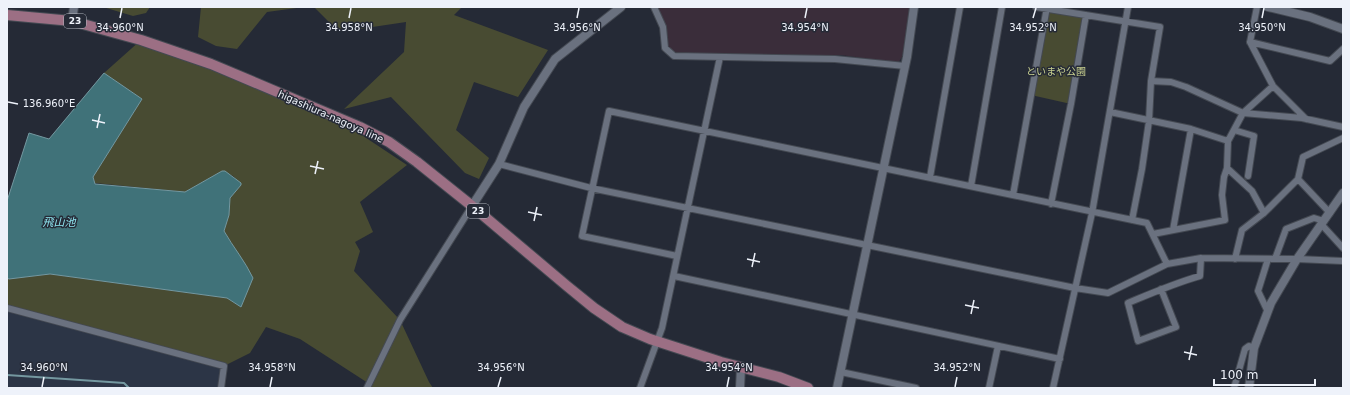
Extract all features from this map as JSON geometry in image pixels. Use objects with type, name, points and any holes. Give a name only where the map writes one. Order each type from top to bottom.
[{"type":"main road","name":"higashiura-nagoya line","points":[[7,15],[72,20],[141,40],[211,64],[360,127],[389,142],[472,206],[594,308],[622,327],[650,339],[779,377],[808,388]]},
{"type":"street","points":[[72,20],[74,7]]},
{"type":"street","points":[[366,388],[400,320],[499,164],[524,107],[555,59],[621,7]]},
{"type":"street","points":[[654,7],[663,27],[665,48],[674,56],[836,59],[905,66]]},
{"type":"street","points":[[838,388],[905,66],[914,7]]},
{"type":"street","points":[[930,177],[960,7]]},
{"type":"street","points":[[971,186],[1002,7]]},
{"type":"street","points":[[1036,7],[1160,27],[1151,81],[1149,121],[1132,220]]},
{"type":"street","points":[[1053,388],[1092,213],[1128,7]]},
{"type":"street","points":[[1257,7],[1250,42],[1273,86],[1306,119]]},
{"type":"street","points":[[1268,7],[1310,17],[1343,29]]},
{"type":"street","points":[[1013,196],[1047,8]]},
{"type":"street","points":[[1051,204],[1071,104],[1086,15]]},
{"type":"street","points":[[1250,42],[1330,61],[1343,49]]},
{"type":"street","points":[[640,388],[659,341],[720,57]]},
{"type":"street","points":[[1151,81],[1171,82],[1186,87],[1243,113],[1306,119],[1343,127]]},
{"type":"street","points":[[1153,234],[1225,220],[1222,195],[1227,168],[1228,141],[1243,113],[1273,86]]},
{"type":"street","points":[[677,256],[582,236],[608,111],[930,177],[1092,213],[1147,223],[1167,264]]},
{"type":"street","points":[[1110,112],[1191,129],[1228,141]]},
{"type":"street","points":[[1173,230],[1181,176],[1191,129]]},
{"type":"street","points":[[1234,130],[1254,136],[1248,176]]},
{"type":"street","points":[[1235,258],[1242,230],[1264,213],[1298,179],[1304,157],[1343,138]]},
{"type":"street","points":[[499,164],[591,188],[1075,288],[1108,293],[1167,264],[1201,258],[1297,259],[1343,262]]},
{"type":"street","points":[[1227,168],[1252,191],[1264,213]]},
{"type":"street","points":[[1298,179],[1330,213]]},
{"type":"street","points":[[1249,388],[1254,348],[1268,312],[1297,259],[1343,193]]},
{"type":"street","points":[[1268,312],[1258,291],[1286,229],[1314,218],[1323,223],[1343,248]]},
{"type":"street","points":[[1161,289],[1176,328],[1138,341],[1128,303],[1174,283],[1200,276],[1201,258]]},
{"type":"street","points":[[674,276],[1060,359]]},
{"type":"street","points":[[7,308],[224,366],[221,388]]},
{"type":"street","points":[[989,388],[998,346]]},
{"type":"street","points":[[1234,388],[1245,348],[1249,346],[1254,348]]},
{"type":"street","points":[[740,388],[741,367]]},
{"type":"street","points":[[841,372],[916,388]]},
{"type":"shaded area","points":[[654,7],[911,7],[902,57],[898,63],[841,55],[674,56],[665,48],[663,27]]},
{"type":"shaded area","points":[[7,308],[224,366],[221,388],[7,388]]},
{"type":"green space","points":[[103,7],[150,7],[146,13],[133,16]]},
{"type":"green space","points":[[201,7],[304,7],[267,12],[237,49],[216,46],[198,37]]},
{"type":"green space","points":[[314,7],[462,7],[454,15],[548,50],[518,97],[474,82],[456,130],[489,158],[479,179],[465,173],[391,97],[344,109],[404,52],[406,22],[339,32]]},
{"type":"green space","name":"といまや公園","points":[[1046,9],[1086,15],[1071,104],[1031,95]]},
{"type":"green space","points":[[141,40],[336,118],[407,165],[360,202],[373,232],[355,242],[360,251],[354,271],[400,320],[433,388],[366,388],[368,383],[300,339],[266,327],[250,353],[224,366],[7,307],[7,278],[49,274],[227,298],[241,307],[233,247],[224,231],[229,215],[230,198],[241,185],[233,176],[222,171],[185,192],[95,183],[93,177],[142,99],[104,73]]},
{"type":"water","name":"飛山池","points":[[104,73],[142,99],[93,177],[95,184],[185,192],[222,171],[225,171],[241,183],[230,198],[229,215],[224,231],[253,278],[241,307],[227,298],[50,274],[7,278],[7,201],[29,133],[49,139]]},
{"type":"waterway","points":[[7,375],[124,383],[129,388]]}]
